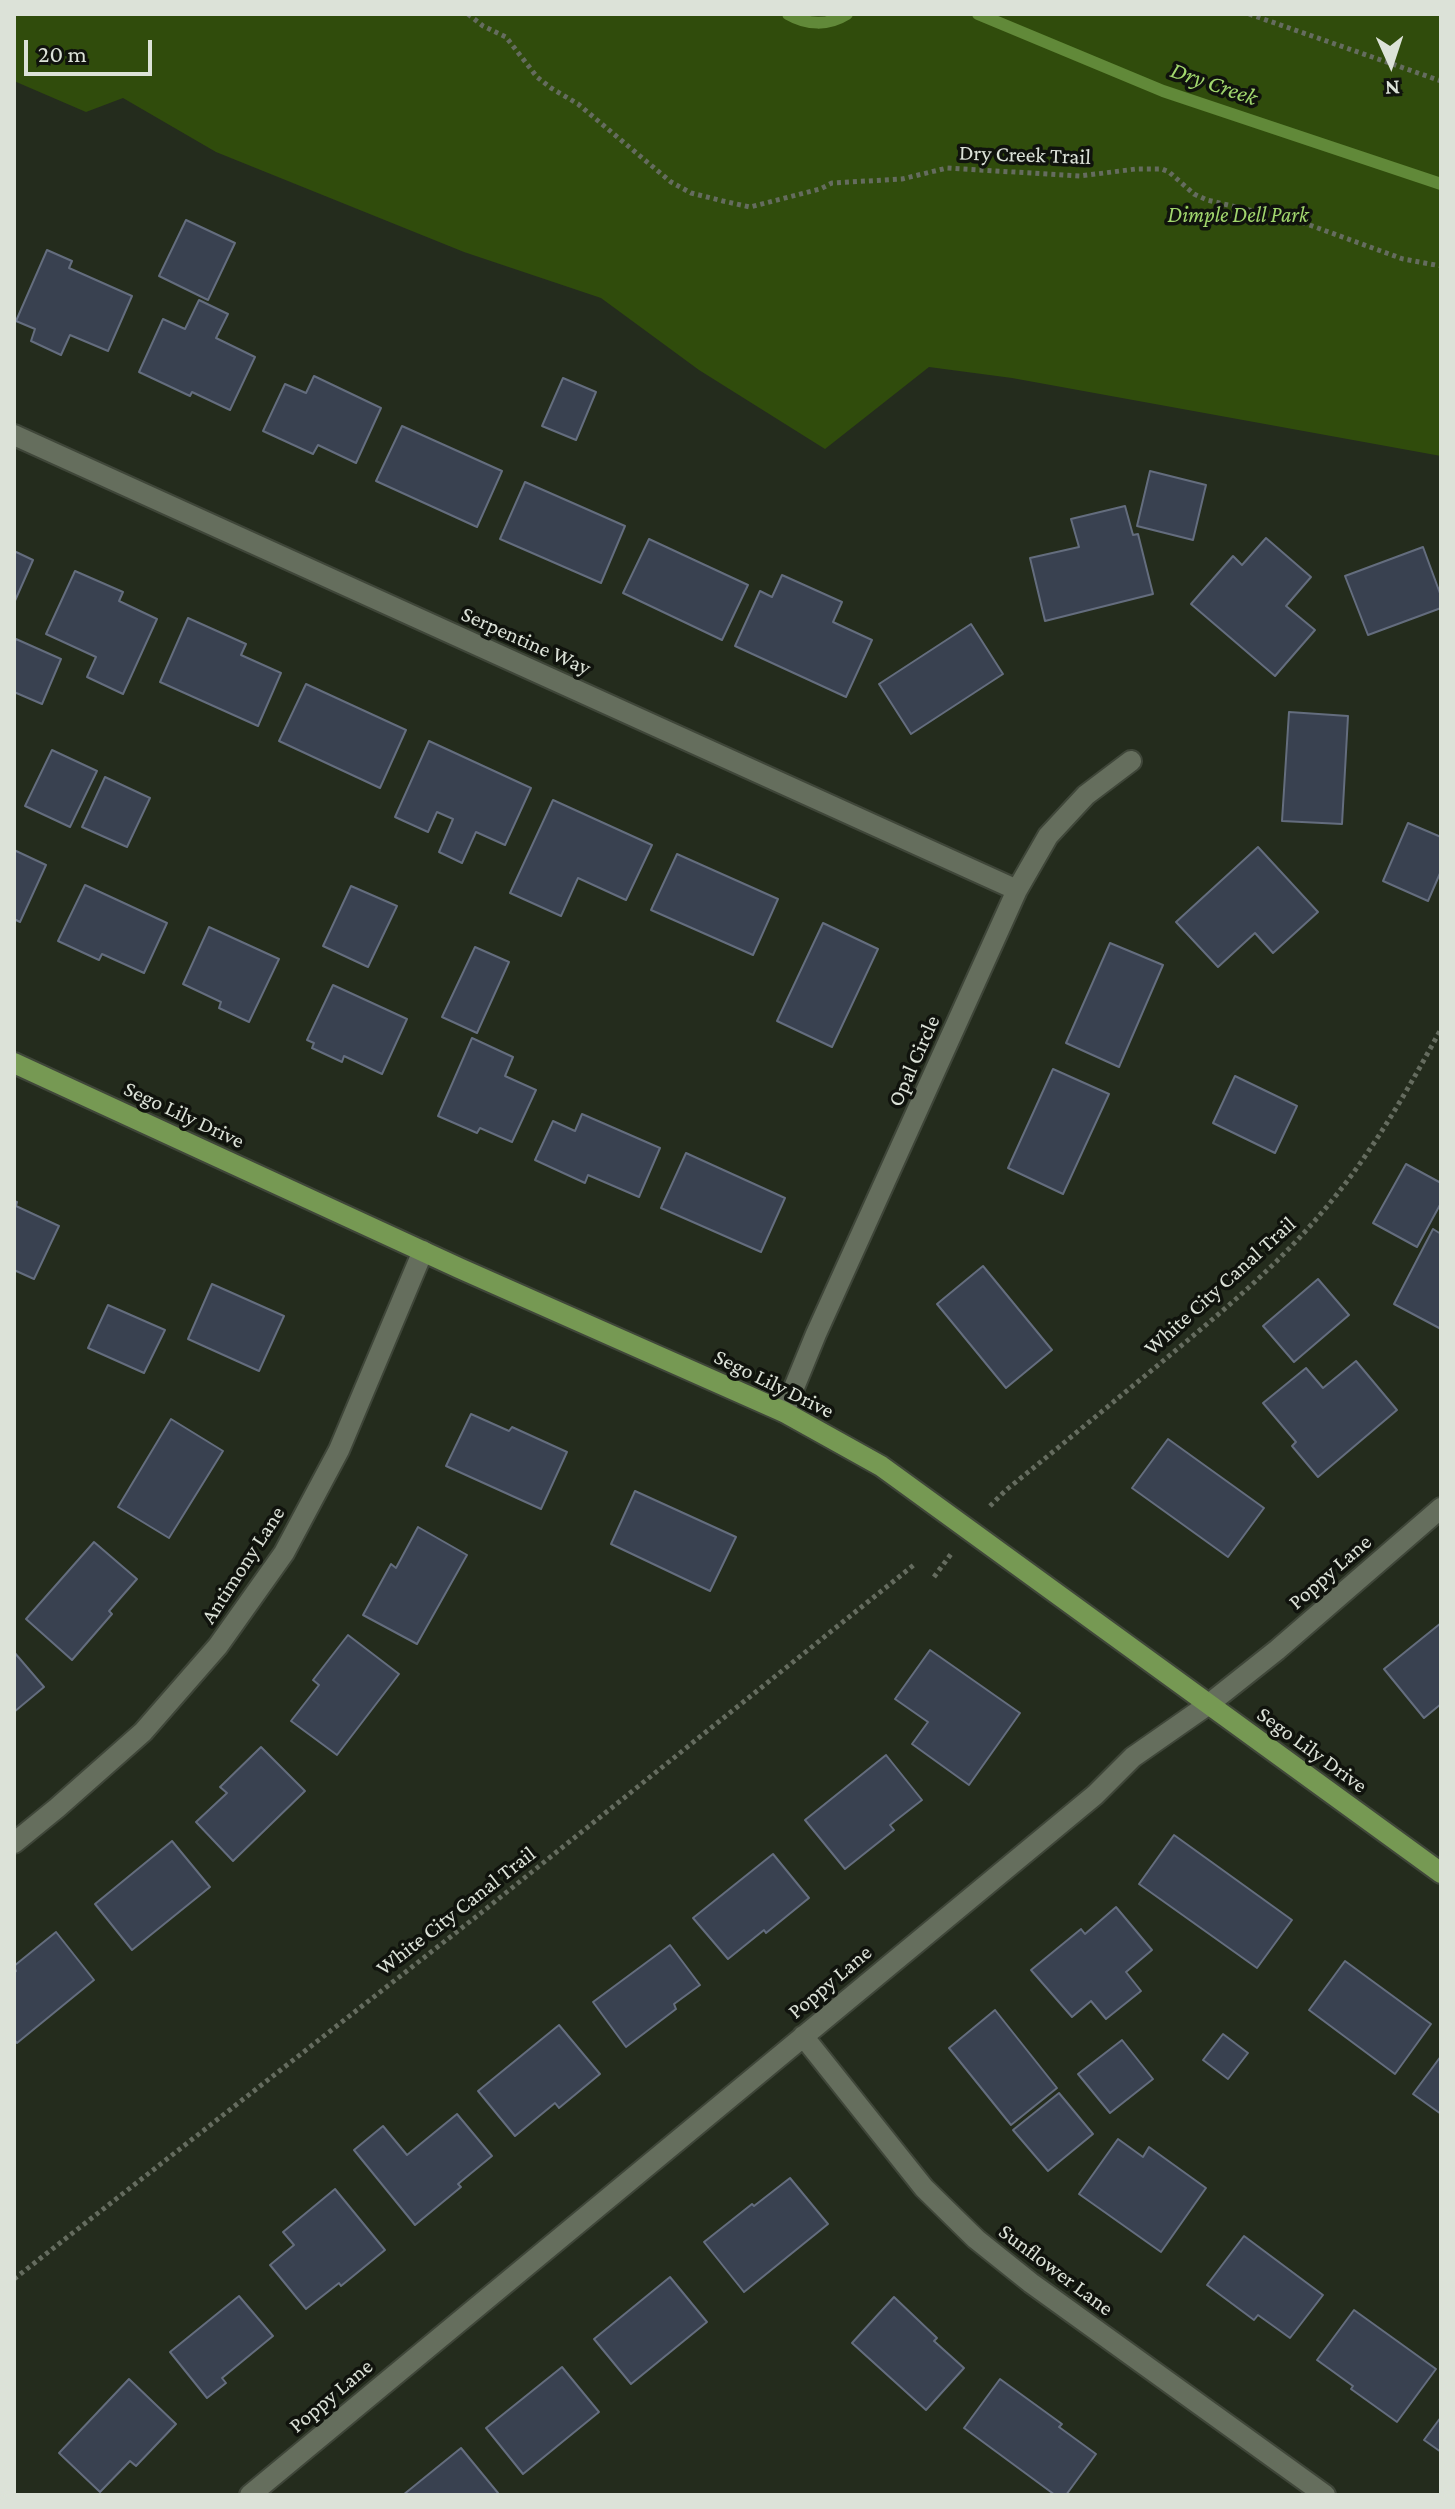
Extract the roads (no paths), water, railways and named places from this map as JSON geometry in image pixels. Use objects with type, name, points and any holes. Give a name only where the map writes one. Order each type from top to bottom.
[{"type":"main road","name":"Sego Lily Drive","points":[[14,1063],[784,1412],[881,1466],[1441,1873]]},
{"type":"street","name":"Serpentine Way","points":[[14,435],[1017,890]]},
{"type":"street","name":"Opal Circle","points":[[784,1412],[1017,890],[1048,836],[1086,795],[1131,761]]},
{"type":"street","name":"Antimony Lane","points":[[14,1843],[143,1732],[218,1646],[284,1553],[339,1450],[423,1251]]},
{"type":"street","name":"Poppy Lane","points":[[250,2495],[1095,1795],[1133,1757],[1209,1704],[1277,1650],[1441,1508]]},
{"type":"street","name":"Sunflower Lane","points":[[803,2036],[924,2188],[976,2239],[1031,2283],[1325,2495]]},
{"type":"waterway","name":"Dry Creek","points":[[788,14],[818,23],[847,14]]},
{"type":"waterway","name":"Dry Creek","points":[[978,14],[1163,91],[1441,184]]},
{"type":"park label","name":"Dimple Dell Park","points":[[1238,215]]}]
